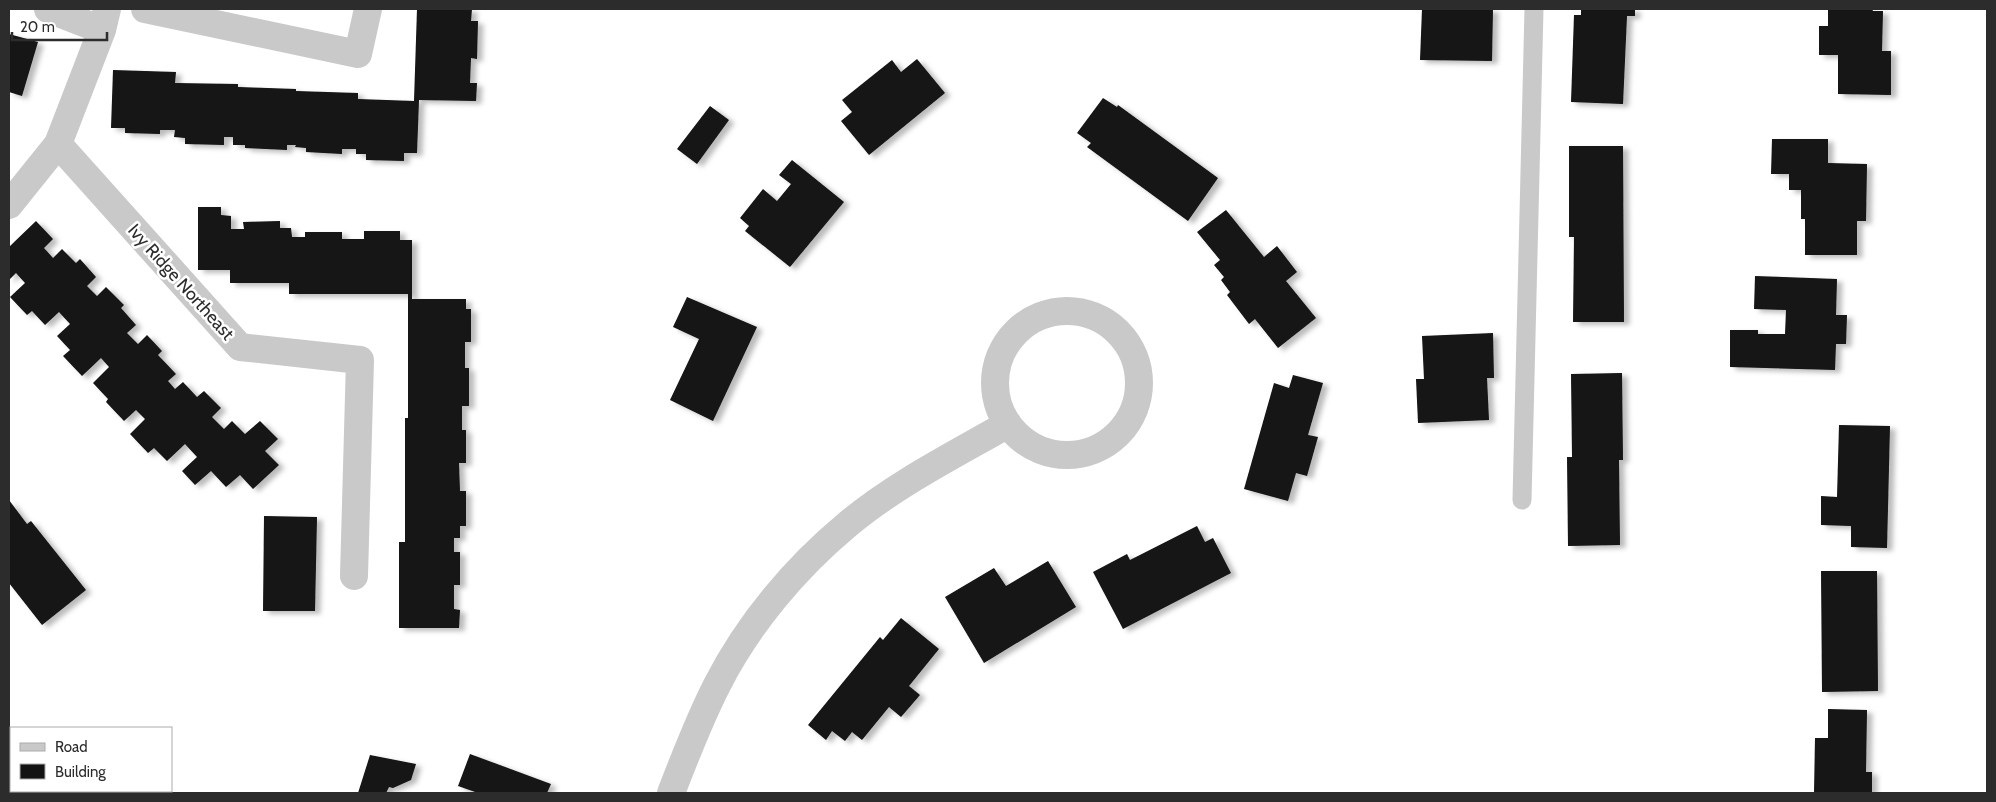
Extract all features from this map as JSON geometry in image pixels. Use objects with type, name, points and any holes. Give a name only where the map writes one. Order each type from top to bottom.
[{"type":"street","points":[[9,205],[58,144],[105,19],[48,9]]},
{"type":"street","points":[[145,9],[358,54],[368,9]]},
{"type":"street","name":"Ivy Ridge Northeast","points":[[58,144],[240,347],[360,360],[354,576]]},
{"type":"street","points":[[1062,311],[1080,312],[1098,318],[1114,328],[1126,343],[1137,368],[1138,396],[1132,414],[1121,430],[1108,443],[1091,451],[1073,455],[1054,454],[1036,448],[1020,438],[1008,424],[999,407],[996,389],[996,370],[1002,352],[1013,336],[1026,324],[1043,315],[1062,311]]},
{"type":"street","points":[[671,793],[694,734],[717,684],[744,638],[789,580],[848,524],[907,482],[1008,424]]},
{"type":"lane","points":[[1522,500],[1534,9]]},
{"type":"building","points":[[417,9],[472,9],[471,21],[478,21],[477,59],[471,58],[470,83],[477,83],[476,101],[419,100],[417,153],[404,153],[404,161],[366,160],[366,154],[356,154],[356,149],[342,149],[342,154],[306,152],[306,148],[295,147],[296,145],[287,145],[287,150],[245,148],[245,145],[233,145],[233,137],[224,137],[224,145],[185,144],[185,138],[174,137],[175,130],[160,130],[160,134],[125,133],[125,128],[111,128],[113,70],[176,72],[175,83],[238,84],[238,87],[358,93],[358,99],[414,101]]},
{"type":"building","points":[[1422,9],[1493,9],[1492,61],[1420,60]]},
{"type":"building","points":[[1581,9],[1635,9],[1635,16],[1627,16],[1623,104],[1571,102],[1574,15],[1581,15]]},
{"type":"building","points":[[1828,9],[1872,9],[1873,11],[1883,11],[1882,51],[1891,51],[1891,95],[1838,94],[1838,55],[1819,55],[1819,26],[1828,26]]},
{"type":"building","points":[[9,34],[38,42],[22,96],[9,92]]},
{"type":"building","points":[[917,59],[945,93],[869,155],[841,121],[852,112],[842,100],[892,60],[901,72]]},
{"type":"building","points":[[1103,98],[1117,107],[1118,105],[1218,178],[1188,221],[1087,147],[1091,143],[1077,133]]},
{"type":"building","points":[[710,106],[729,120],[697,164],[677,149]]},
{"type":"building","points":[[1772,139],[1828,139],[1828,163],[1867,164],[1866,221],[1857,221],[1857,255],[1805,255],[1805,219],[1801,219],[1801,190],[1789,190],[1789,174],[1771,174]]},
{"type":"building","points":[[1569,146],[1623,146],[1624,322],[1573,322],[1574,237],[1569,237]]},
{"type":"building","points":[[792,160],[844,202],[790,267],[745,231],[749,226],[740,218],[763,189],[777,201],[791,184],[779,175]]},
{"type":"building","points":[[198,207],[221,207],[221,215],[231,216],[231,229],[244,229],[243,222],[280,221],[280,228],[291,228],[292,237],[305,237],[305,232],[342,232],[342,239],[364,239],[364,231],[400,231],[400,240],[412,240],[412,299],[466,299],[466,309],[471,309],[471,342],[465,342],[465,368],[469,368],[469,406],[462,406],[462,430],[466,430],[466,463],[459,463],[460,491],[466,491],[466,526],[460,526],[460,538],[454,538],[454,552],[460,552],[460,585],[454,585],[454,609],[460,610],[459,628],[399,628],[399,542],[405,542],[408,294],[289,294],[289,283],[230,283],[230,270],[198,270]]},
{"type":"building","points":[[1226,210],[1264,257],[1277,246],[1297,272],[1286,281],[1316,318],[1278,348],[1255,319],[1249,324],[1227,295],[1230,292],[1221,280],[1224,277],[1214,265],[1220,260],[1197,232]]},
{"type":"building","points":[[36,221],[53,239],[44,248],[53,258],[62,249],[76,263],[80,259],[96,277],[87,286],[97,296],[106,287],[124,305],[121,308],[136,325],[127,333],[138,344],[147,335],[162,351],[158,355],[176,374],[168,381],[175,389],[183,382],[197,397],[204,391],[221,408],[212,417],[224,429],[232,421],[245,434],[260,421],[278,439],[265,451],[279,465],[253,489],[240,475],[226,487],[211,471],[195,485],[182,471],[197,457],[185,444],[167,461],[154,448],[148,453],[130,434],[145,419],[136,410],[124,421],[106,402],[108,399],[93,383],[109,367],[101,358],[82,376],[63,356],[70,350],[57,336],[70,324],[59,312],[45,325],[32,311],[27,315],[10,297],[25,283],[16,273],[9,280],[9,247]]},
{"type":"building","points":[[1755,276],[1837,279],[1836,315],[1847,315],[1846,344],[1836,344],[1835,370],[1730,367],[1730,330],[1758,330],[1758,334],[1785,334],[1786,310],[1754,309]]},
{"type":"building","points":[[687,297],[757,327],[713,421],[670,400],[699,339],[673,327]]},
{"type":"building","points":[[1493,333],[1494,378],[1487,378],[1489,420],[1418,423],[1416,379],[1424,379],[1422,336]]},
{"type":"building","points":[[1622,373],[1623,460],[1619,460],[1620,545],[1568,546],[1567,457],[1572,457],[1571,374]]},
{"type":"building","points":[[1293,375],[1323,383],[1308,435],[1318,437],[1307,476],[1296,473],[1288,501],[1244,489],[1274,383],[1289,388]]},
{"type":"building","points":[[1839,425],[1890,426],[1887,548],[1851,547],[1851,526],[1821,525],[1821,496],[1837,497]]},
{"type":"building","points":[[9,500],[27,524],[31,521],[86,590],[42,625],[9,583]]},
{"type":"building","points":[[264,516],[317,517],[315,611],[263,611]]},
{"type":"building","points":[[1197,526],[1205,542],[1213,538],[1231,573],[1123,629],[1093,572],[1127,554],[1130,560]]},
{"type":"building","points":[[1048,561],[1076,607],[984,663],[945,597],[994,568],[1006,586]]},
{"type":"building","points":[[1821,571],[1877,571],[1878,691],[1822,692]]},
{"type":"building","points":[[901,618],[939,649],[909,686],[920,695],[901,717],[889,707],[862,740],[852,732],[845,741],[832,731],[826,740],[808,725],[880,637],[883,640]]},
{"type":"building","points":[[1828,709],[1867,710],[1866,772],[1872,772],[1872,793],[1814,793],[1815,738],[1828,738]]},
{"type":"building","points":[[470,754],[551,784],[547,793],[478,793],[458,786]]},
{"type":"building","points":[[370,755],[416,764],[411,780],[393,788],[389,787],[386,793],[358,793]]}]
